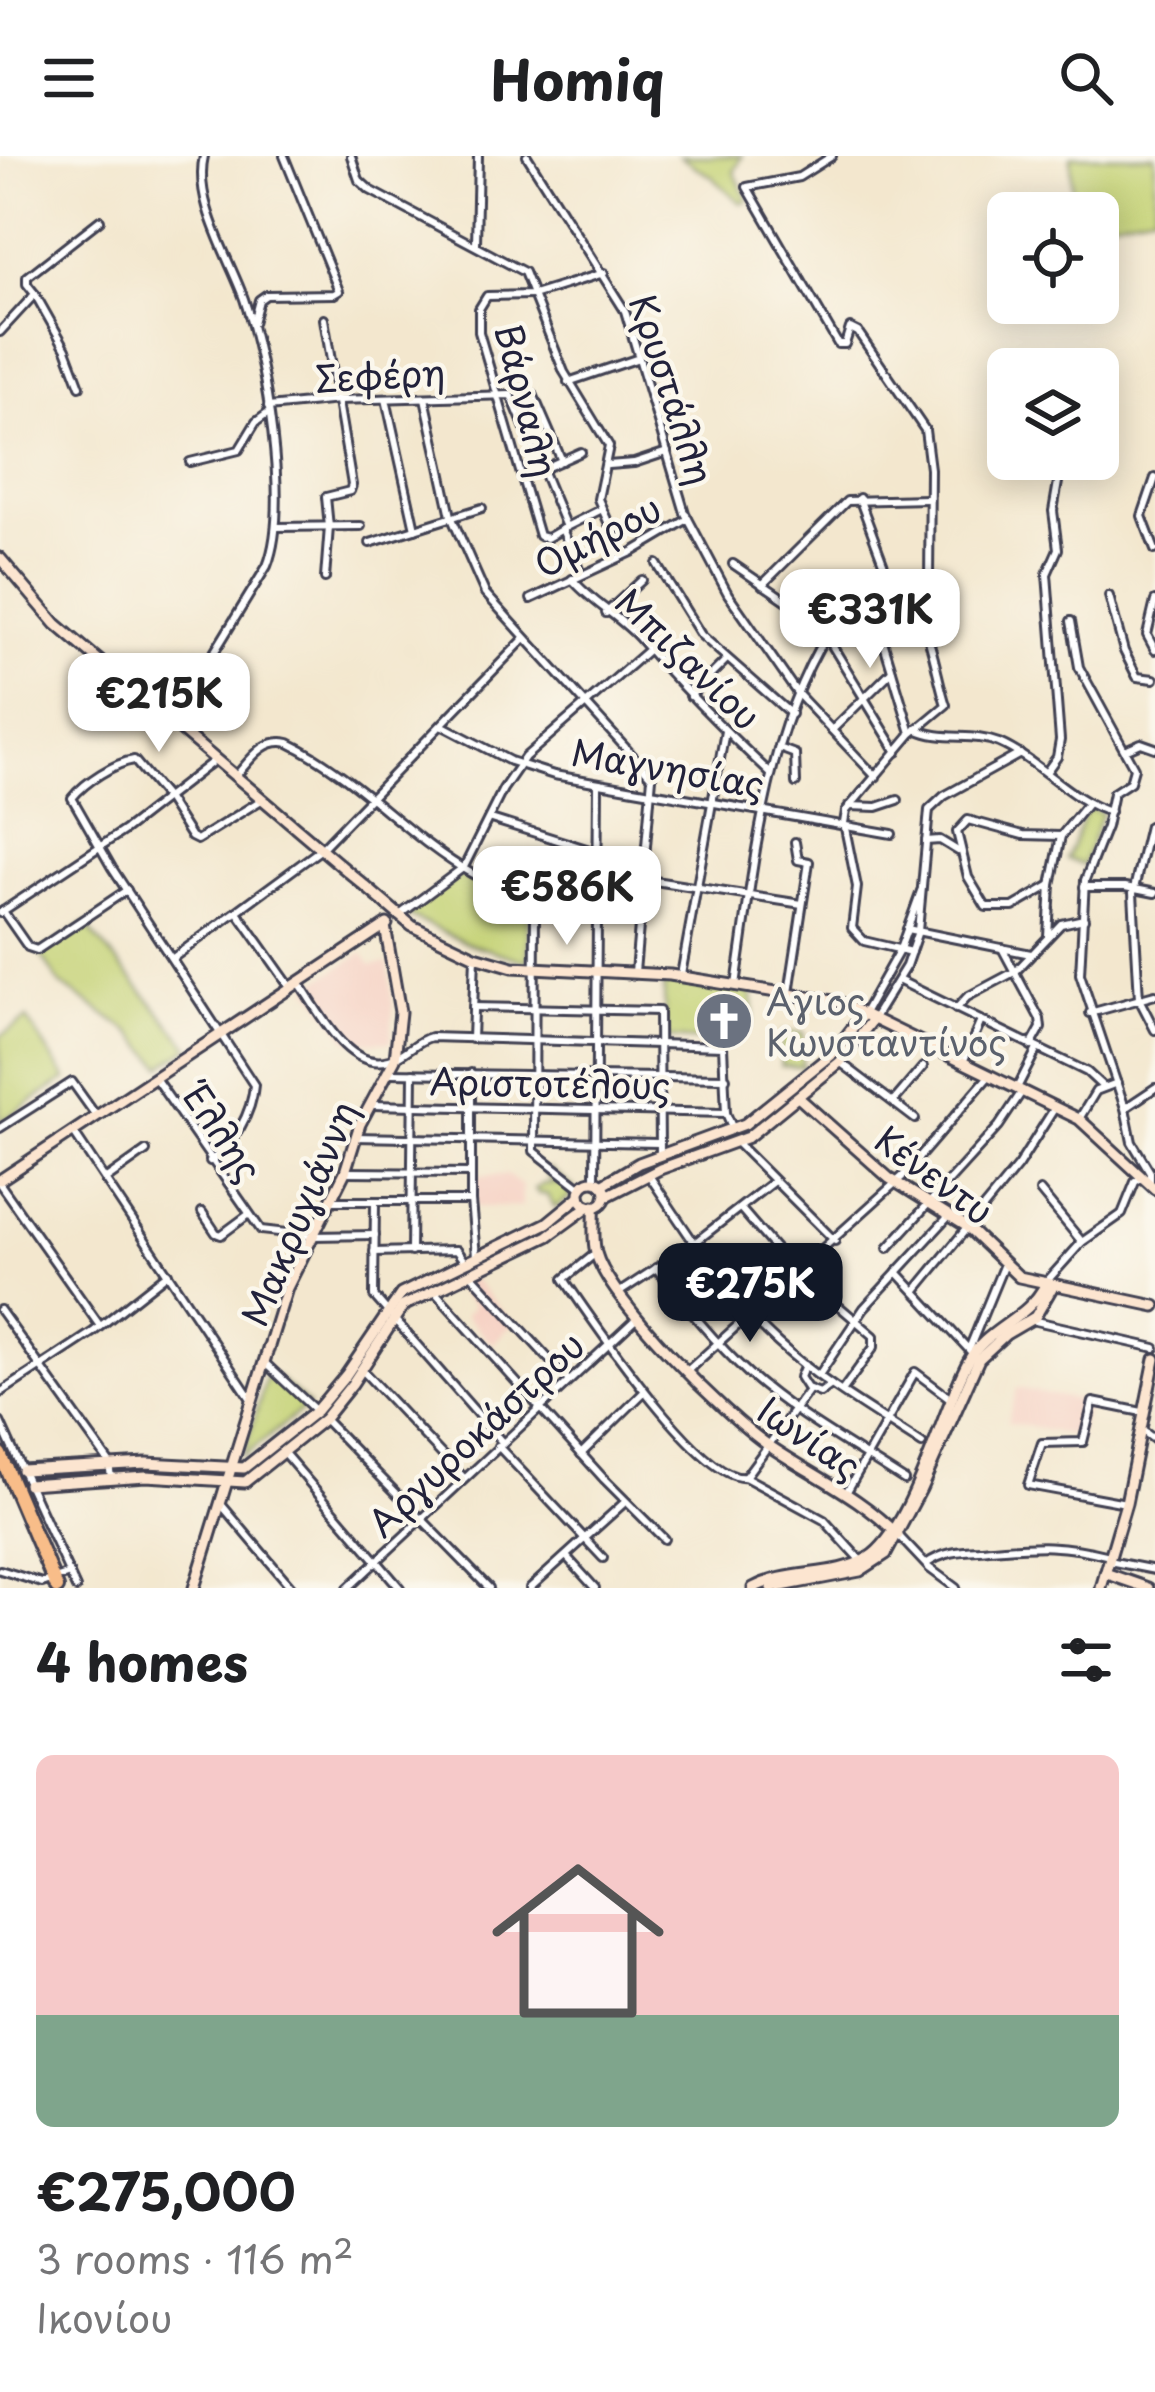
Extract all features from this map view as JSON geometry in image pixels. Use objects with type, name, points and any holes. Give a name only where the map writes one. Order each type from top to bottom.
[{"type":"main road","points":[[0,557],[42,611],[399,919],[475,956],[535,970],[680,976],[834,1001],[1079,1119],[1150,1183]]},
{"type":"main road","points":[[0,1182],[399,919]]},
{"type":"main road","name":"Μακρυγιάννη","points":[[194,1588],[287,1288],[395,1059],[400,1012],[386,928]]},
{"type":"main road","points":[[28,1484],[166,1477],[247,1481],[284,1453],[362,1370],[389,1316],[476,1256],[547,1223],[581,1192],[737,1143],[840,1062],[869,1016]]},
{"type":"main road","points":[[22,1471],[175,1464],[244,1468],[320,1415],[412,1287],[557,1232],[591,1206],[601,1188],[660,1149],[735,1130],[833,1053],[869,1016]]},
{"type":"main road","name":"Κένεντυ","points":[[798,1097],[896,1183],[967,1226],[1019,1277],[1155,1306]]},
{"type":"main road","points":[[581,1192],[591,1206]]},
{"type":"main road","name":"Ιωνίας","points":[[591,1206],[596,1253],[638,1317],[686,1372],[769,1446],[845,1493],[895,1532]]},
{"type":"main road","points":[[753,1588],[785,1576],[861,1561],[877,1551],[895,1532],[980,1359],[1006,1334],[1031,1320],[1049,1285]]},
{"type":"main road","points":[[771,1588],[802,1585],[871,1566],[886,1554],[971,1351],[1031,1307],[1049,1285]]},
{"type":"main road","points":[[1101,1588],[1150,1434],[1146,1413],[1155,1359]]},
{"type":"main road","points":[[0,1454],[29,1504],[54,1584]]},
{"type":"main road","points":[[1105,1573],[1148,1588]]},
{"type":"street","points":[[172,723],[263,574],[276,527],[278,479],[252,326],[209,207],[202,175],[204,156]]},
{"type":"street","points":[[252,326],[257,304],[266,295],[339,291],[284,156]]},
{"type":"street","points":[[351,156],[357,176],[370,190],[521,269],[568,382],[607,442],[608,464],[597,496],[623,556]]},
{"type":"street","points":[[476,244],[478,156]]},
{"type":"street","name":"Κρυστάλλη","points":[[527,156],[625,310],[688,519],[732,601],[797,693],[875,778]]},
{"type":"street","points":[[832,156],[799,177],[747,187],[838,345],[845,344],[850,328],[855,329],[921,421],[930,458],[928,584],[920,592],[902,592]]},
{"type":"street","points":[[80,386],[27,277],[100,220]]},
{"type":"street","name":"Βάρναλη","points":[[564,528],[547,538],[539,536],[478,328],[482,302],[494,294],[533,295],[604,273]]},
{"type":"street","points":[[0,332],[35,294]]},
{"type":"street","points":[[324,319],[352,485],[347,492],[326,497],[325,578]]},
{"type":"street","points":[[568,382],[639,358]]},
{"type":"street","points":[[533,394],[562,461]]},
{"type":"street","points":[[495,396],[513,396],[581,574]]},
{"type":"street","name":"Σεφέρη","points":[[267,410],[340,400],[495,396]]},
{"type":"street","points":[[425,398],[451,516],[484,593],[652,776],[635,972]]},
{"type":"street","points":[[386,399],[415,529]]},
{"type":"street","points":[[190,462],[239,450],[267,410]]},
{"type":"street","points":[[543,469],[581,452]]},
{"type":"street","points":[[608,464],[634,463],[668,452]]},
{"type":"street","points":[[1155,478],[1142,516],[1155,550]]},
{"type":"street","points":[[1047,771],[1057,757],[1060,740],[1047,574],[1058,549],[1053,511],[1058,480]]},
{"type":"street","points":[[859,498],[892,584],[922,625],[945,707],[914,732],[848,806],[844,823],[856,887],[854,933],[867,942],[911,952]]},
{"type":"street","points":[[762,585],[845,502],[929,499]]},
{"type":"street","points":[[370,543],[482,508]]},
{"type":"street","points":[[564,528],[602,509]]},
{"type":"street","name":"Ομήρου","points":[[531,599],[688,519]]},
{"type":"street","points":[[276,527],[361,526]]},
{"type":"street","points":[[657,564],[694,626],[790,714]]},
{"type":"street","points":[[733,564],[812,617],[823,616],[834,605],[845,606]]},
{"type":"street","name":"Μπιζανίου","points":[[572,579],[640,639],[690,696],[771,774]]},
{"type":"street","points":[[606,613],[642,580]]},
{"type":"street","points":[[736,985],[763,811],[797,693],[825,634],[855,593],[873,584],[892,584]]},
{"type":"street","points":[[855,593],[874,616],[914,732]]},
{"type":"street","points":[[1109,596],[1124,651],[1137,677],[1155,678]]},
{"type":"street","points":[[1155,601],[1147,635],[1155,650]]},
{"type":"street","points":[[1049,1285],[1082,1243],[1124,1212],[1135,1182],[1150,1183],[1150,1172],[1132,1142],[1080,974],[1084,887],[1113,794],[1133,776],[1133,765],[1079,667],[1071,621]]},
{"type":"street","points":[[825,634],[897,752]]},
{"type":"street","points":[[172,959],[320,850],[524,639]]},
{"type":"street","points":[[399,919],[461,870],[491,819],[502,789],[520,765],[648,650]]},
{"type":"street","points":[[690,696],[726,660]]},
{"type":"street","points":[[832,730],[892,670]]},
{"type":"street","name":"Μαγνησίας","points":[[443,726],[520,765],[598,784],[892,834]]},
{"type":"street","points":[[680,976],[725,730]]},
{"type":"street","points":[[914,732],[991,740],[1047,771],[1087,804],[1110,812]]},
{"type":"street","points":[[236,776],[263,746],[284,741],[305,751],[461,870],[536,901],[571,902]]},
{"type":"street","points":[[1125,750],[1144,743],[1155,748]]},
{"type":"street","points":[[779,748],[794,752],[796,782]]},
{"type":"street","points":[[869,1016],[898,980],[918,931],[927,814],[936,801],[1020,754]]},
{"type":"street","points":[[211,1161],[230,1145],[255,1090],[73,803],[79,790],[131,759],[197,840],[263,799]]},
{"type":"street","points":[[127,890],[37,950],[28,947],[2,912],[99,848],[215,760]]},
{"type":"street","points":[[598,784],[597,1142],[601,1188]]},
{"type":"street","points":[[848,806],[877,807],[898,800]]},
{"type":"street","points":[[1048,936],[1060,836],[1087,804]]},
{"type":"street","points":[[491,819],[597,852]]},
{"type":"street","points":[[1051,885],[1013,907],[990,908],[976,895],[958,851],[957,832],[966,820],[1023,836],[1060,836]]},
{"type":"street","points":[[1149,826],[1133,888],[1139,1000],[1155,1030]]},
{"type":"street","points":[[926,841],[939,840],[958,851]]},
{"type":"street","points":[[789,993],[809,862],[798,860],[795,842]]},
{"type":"street","points":[[597,872],[802,904]]},
{"type":"street","points":[[1084,887],[1155,893]]},
{"type":"street","points":[[869,1016],[923,888]]},
{"type":"street","points":[[536,901],[534,1152],[581,1192]]},
{"type":"street","points":[[238,913],[349,1050],[376,1061],[395,1059],[428,1038],[725,1049],[726,1113],[735,1130]]},
{"type":"street","points":[[956,1009],[967,997],[1016,970],[1065,922],[1084,919]]},
{"type":"street","points":[[908,929],[1031,954]]},
{"type":"street","points":[[887,1248],[999,1126],[1018,1092],[1040,1019],[1002,948]]},
{"type":"street","points":[[472,1039],[475,956]]},
{"type":"street","points":[[898,980],[1087,1072],[1102,1086]]},
{"type":"street","points":[[1090,1013],[1155,995]]},
{"type":"street","points":[[355,1137],[597,1142],[660,1149],[659,1011],[472,1007]]},
{"type":"street","points":[[962,1062],[981,1021]]},
{"type":"street","points":[[840,1062],[915,1119]]},
{"type":"street","points":[[893,1102],[923,1067]]},
{"type":"street","points":[[390,1073],[726,1078]]},
{"type":"street","points":[[411,1252],[413,1073]]},
{"type":"street","points":[[472,1073],[471,1202],[476,1256]]},
{"type":"street","points":[[686,1372],[896,1183],[989,1076]]},
{"type":"street","name":"Έλλης","points":[[155,1078],[248,1216],[266,1232],[375,1235]]},
{"type":"street","points":[[0,1128],[72,1082],[98,1117]]},
{"type":"street","points":[[1079,1119],[1092,1095],[1102,1086],[1117,1083]]},
{"type":"street","points":[[1125,1108],[1155,1088]]},
{"type":"street","name":"Αριστοτέλους","points":[[372,1105],[726,1113]]},
{"type":"street","points":[[916,1290],[1018,1166],[1054,1109]]},
{"type":"street","points":[[74,1133],[253,1401]]},
{"type":"street","points":[[1120,1154],[1132,1142]]},
{"type":"street","points":[[737,1143],[835,1241]]},
{"type":"street","points":[[106,1180],[146,1151]]},
{"type":"street","points":[[345,1172],[471,1173]]},
{"type":"street","points":[[648,1174],[693,1244],[750,1315],[805,1365],[922,1444]]},
{"type":"street","points":[[620,1292],[693,1244],[774,1181]]},
{"type":"street","points":[[0,1182],[100,1326]]},
{"type":"street","points":[[1040,1191],[1082,1243]]},
{"type":"street","points":[[331,1201],[471,1202]]},
{"type":"street","points":[[376,1202],[374,1294],[603,1558]]},
{"type":"street","points":[[741,1209],[797,1270],[874,1336],[874,1347],[842,1391]]},
{"type":"street","points":[[202,1212],[221,1235],[248,1216]]},
{"type":"street","points":[[819,1375],[856,1319],[949,1216]]},
{"type":"street","points":[[374,1252],[457,1250],[466,1267],[569,1381]]},
{"type":"street","points":[[596,1253],[563,1279],[644,1392],[718,1466],[824,1520],[861,1561]]},
{"type":"street","points":[[897,1273],[971,1351],[1004,1264]]},
{"type":"street","points":[[656,1268],[718,1344],[795,1409],[904,1480]]},
{"type":"street","points":[[0,1393],[100,1326],[168,1273]]},
{"type":"street","points":[[433,1290],[664,1539]]},
{"type":"street","points":[[0,1310],[110,1465],[111,1478]]},
{"type":"street","name":"Αργυροκάστρου","points":[[354,1586],[421,1517],[638,1317]]},
{"type":"street","points":[[1031,1320],[1155,1348]]},
{"type":"street","points":[[265,1363],[489,1588]]},
{"type":"street","points":[[805,1365],[800,1379],[808,1390],[823,1393],[831,1384]]},
{"type":"street","points":[[362,1370],[464,1478]]},
{"type":"street","points":[[845,1493],[915,1372],[951,1399]]},
{"type":"street","points":[[745,1477],[808,1390]]},
{"type":"street","points":[[581,1454],[644,1392]]},
{"type":"street","points":[[1126,1503],[1028,1484],[1042,1443],[1083,1442],[1093,1402],[1146,1413]]},
{"type":"street","points":[[0,1422],[28,1484],[29,1504],[76,1588]]},
{"type":"street","points":[[284,1453],[400,1588]]},
{"type":"street","points":[[530,1588],[626,1501]]},
{"type":"street","points":[[220,1503],[292,1588]]},
{"type":"street","points":[[895,1532],[956,1588]]},
{"type":"street","points":[[926,1564],[950,1552],[1060,1544],[1155,1570]]},
{"type":"street","points":[[566,1556],[595,1588]]},
{"type":"street","points":[[0,1570],[54,1584],[70,1574]]},
{"type":"shaded area","points":[[363,953],[371,965],[388,963],[391,1042],[348,1041],[308,987]]},
{"type":"shaded area","points":[[507,1175],[522,1186],[522,1207],[475,1207],[475,1176]]},
{"type":"shaded area","points":[[472,1278],[514,1323],[492,1344],[465,1315],[473,1306],[453,1286]]},
{"type":"shaded area","points":[[1017,1388],[1088,1402],[1079,1437],[1007,1422]]},
{"type":"green space","points":[[679,156],[742,156],[734,172],[748,200],[741,203]]},
{"type":"green space","points":[[1071,156],[1155,156],[1155,212],[1119,219],[1119,192],[1072,192]]},
{"type":"green space","points":[[1087,808],[1102,813],[1083,865],[1067,859]]},
{"type":"green space","points":[[461,875],[528,905],[528,962],[464,942],[405,914]]},
{"type":"green space","points":[[85,924],[190,1047],[162,1066],[133,1034],[60,984],[40,953]]},
{"type":"green space","points":[[664,981],[751,991],[750,1026],[730,1040],[665,1038]]},
{"type":"green space","points":[[27,1019],[66,1079],[0,1122],[0,1036]]},
{"type":"green space","points":[[782,1033],[803,1033],[802,1067],[781,1066]]},
{"type":"green space","points":[[549,1169],[573,1187],[571,1197],[555,1208],[546,1194],[535,1189],[565,1183],[551,1181],[546,1173]]},
{"type":"green space","points":[[275,1376],[308,1405],[243,1457],[266,1378]]},
{"type":"place","name":"Αγιος Κωνσταντίνος","points":[[724,1021]]}]
